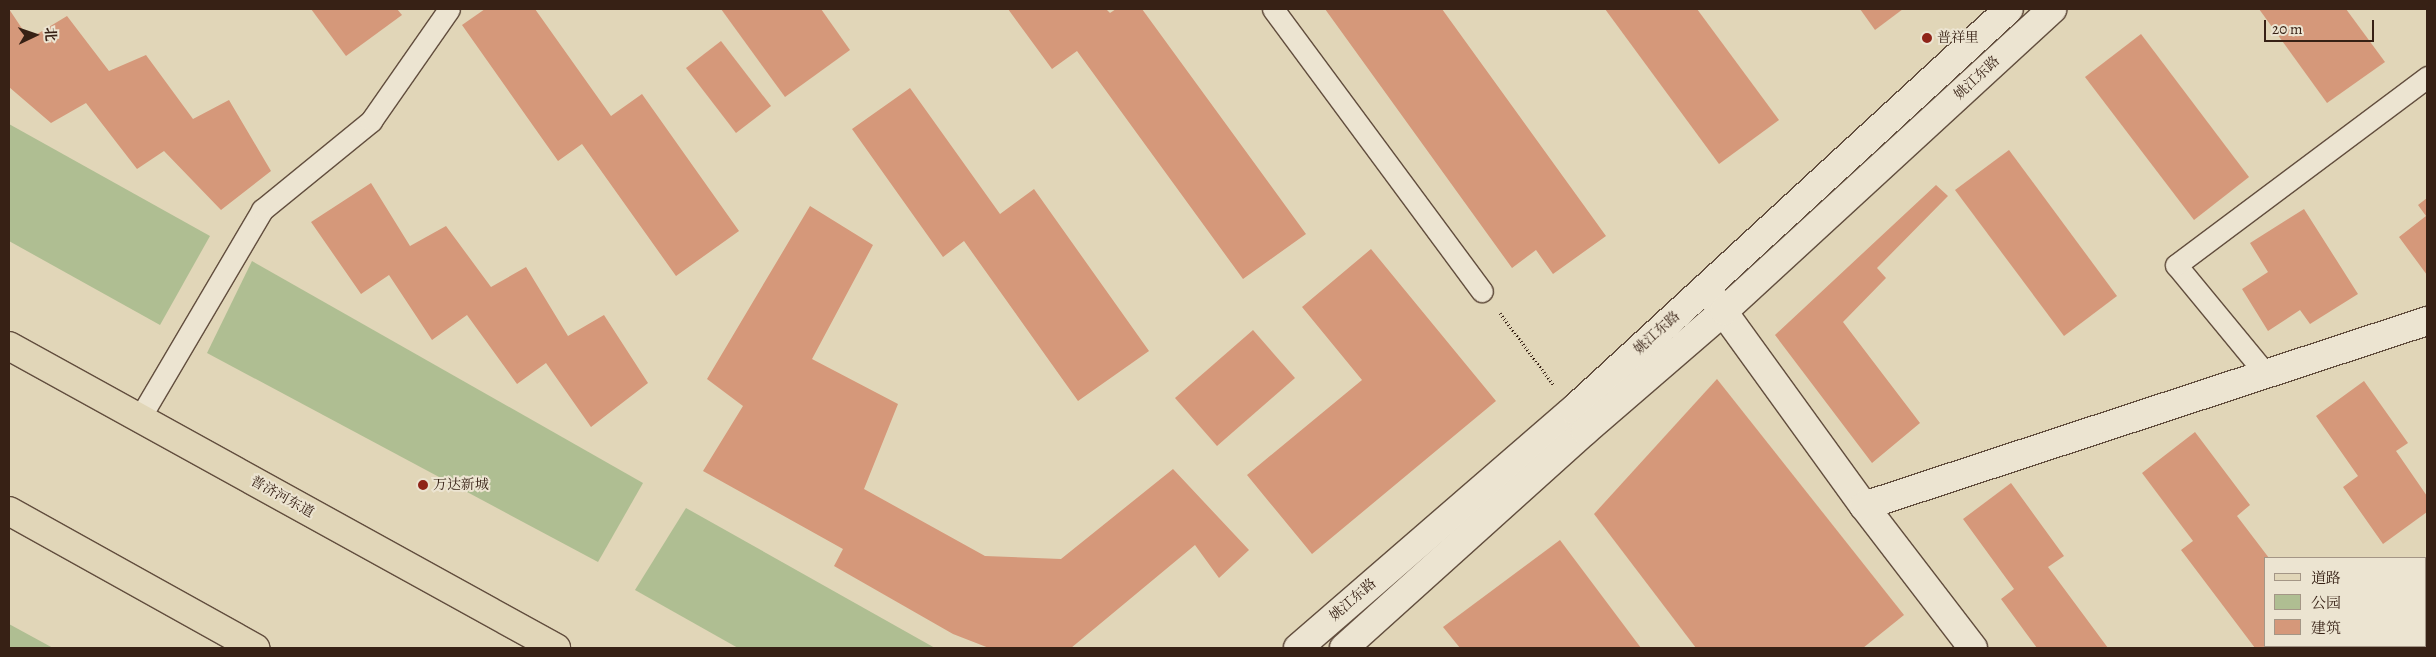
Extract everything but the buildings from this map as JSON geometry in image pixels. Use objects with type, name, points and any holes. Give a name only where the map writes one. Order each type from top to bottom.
[{"type":"main road","name":"普济河东道","points":[[9,346],[556,648]]},
{"type":"main road","points":[[9,511],[255,648]]},
{"type":"street","name":"姚江东路","points":[[1298,648],[1573,410],[2008,9]]},
{"type":"street","name":"姚江东路","points":[[1344,648],[1585,431],[1724,311],[2052,9]]},
{"type":"street","points":[[1706,288],[1864,506],[1973,648]]},
{"type":"street","points":[[1864,506],[2427,321]]},
{"type":"lane","points":[[139,419],[262,210],[371,122],[449,9]]},
{"type":"lane","points":[[1273,9],[1482,291]]},
{"type":"lane","points":[[2266,374],[2176,265],[2427,77]]},
{"type":"path","points":[[1482,291],[1573,410]]},
{"type":"green space","points":[[9,124],[210,236],[160,325],[9,241]]},
{"type":"green space","points":[[252,261],[643,483],[598,562],[207,353]]},
{"type":"green space","points":[[686,508],[935,648],[738,648],[635,590]]},
{"type":"green space","points":[[9,624],[53,648],[9,648]]},
{"type":"place","name":"普祥里","points":[[1927,38]]},
{"type":"place","name":"万达新城","points":[[423,485]]}]
